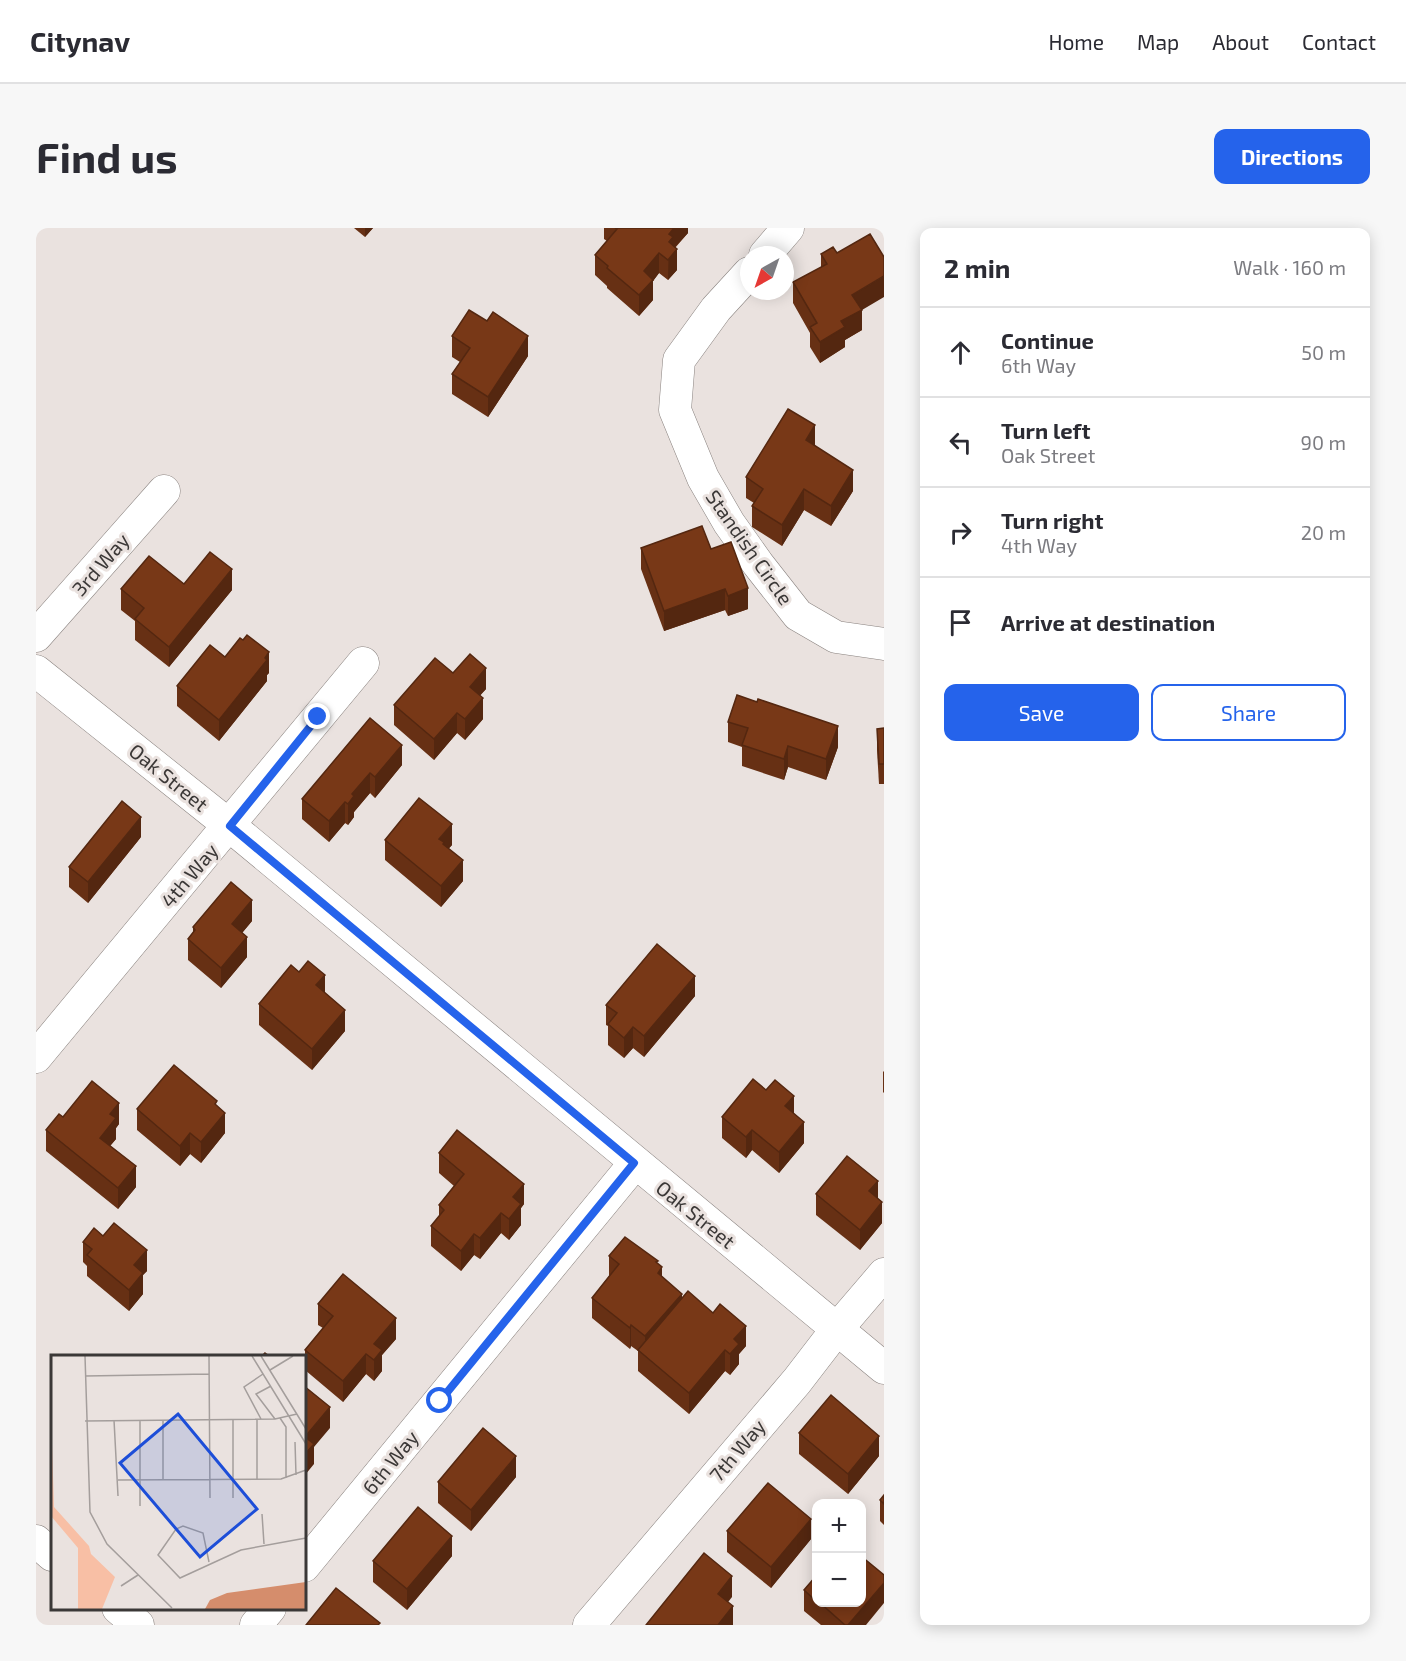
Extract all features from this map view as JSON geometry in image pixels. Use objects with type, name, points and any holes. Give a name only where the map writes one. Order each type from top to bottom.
[{"type":"street","points":[[773,246],[788,228]]},
{"type":"street","name":"Standish Circle","points":[[740,283],[716,309],[680,360],[675,410],[703,478],[729,523],[798,615],[836,637],[884,644]]},
{"type":"street","name":"3rd Way","points":[[36,636],[164,491]]},
{"type":"street","name":"4th Way","points":[[36,1057],[363,663]]},
{"type":"street","name":"Oak Street","points":[[36,671],[230,826],[884,1368]]},
{"type":"street","name":"6th Way","points":[[306,1564],[634,1163]]},
{"type":"street","name":"7th Way","points":[[589,1625],[789,1390],[884,1274]]},
{"type":"street","points":[[36,1541],[51,1553]]},
{"type":"street","points":[[120,1610],[138,1625]]},
{"type":"street","points":[[256,1625],[268,1610]]},
{"type":"building","points":[[615,228],[674,228],[669,234],[673,237],[669,242],[677,249],[668,260],[659,253],[644,271],[653,280],[639,295],[595,255],[617,229]]},
{"type":"building","points":[[870,234],[884,257],[884,276],[852,295],[862,310],[841,321],[845,327],[820,342],[810,327],[817,323],[794,281],[827,264],[821,254],[833,247],[837,253]]},
{"type":"building","points":[[469,310],[487,321],[493,312],[528,336],[488,397],[452,374],[470,348],[452,336]]},
{"type":"building","points":[[788,409],[815,425],[806,440],[853,470],[831,506],[804,489],[782,525],[752,506],[763,489],[746,477]]},
{"type":"building","points":[[702,526],[711,549],[731,542],[748,588],[728,596],[725,589],[664,611],[641,548]]},
{"type":"building","points":[[210,552],[232,569],[169,647],[135,619],[144,608],[121,589],[149,556],[184,584]]},
{"type":"building","points":[[247,635],[269,652],[265,658],[267,660],[219,720],[177,686],[210,645],[225,657],[240,638],[243,640]]},
{"type":"building","points":[[470,654],[486,668],[470,687],[483,698],[465,719],[457,713],[434,739],[394,705],[435,658],[453,673]]},
{"type":"building","points":[[737,695],[757,702],[758,699],[838,726],[826,759],[788,746],[784,759],[742,745],[748,728],[728,722]]},
{"type":"building","points":[[370,718],[402,745],[375,777],[370,773],[352,794],[354,796],[348,804],[345,802],[329,821],[302,799]]},
{"type":"building","points":[[884,728],[884,764],[879,764],[877,729]]},
{"type":"building","points":[[419,798],[452,824],[439,839],[463,860],[441,886],[385,840]]},
{"type":"building","points":[[122,801],[141,817],[88,882],[69,867]]},
{"type":"building","points":[[231,882],[252,900],[232,924],[247,937],[221,968],[188,939],[195,930],[193,927]]},
{"type":"building","points":[[657,944],[695,976],[644,1036],[633,1027],[624,1038],[608,1024],[617,1013],[606,1005]]},
{"type":"building","points":[[308,961],[325,975],[316,985],[345,1010],[312,1049],[259,1004],[291,965],[299,972]]},
{"type":"building","points":[[174,1065],[217,1101],[215,1104],[225,1113],[201,1142],[190,1133],[180,1146],[137,1109]]},
{"type":"building","points":[[753,1079],[766,1090],[775,1080],[794,1096],[785,1106],[804,1122],[779,1152],[752,1130],[746,1137],[722,1117]]},
{"type":"building","points":[[92,1081],[119,1103],[110,1114],[116,1118],[100,1138],[136,1166],[118,1188],[46,1130],[59,1114],[63,1117]]},
{"type":"building","points":[[457,1130],[524,1184],[513,1197],[521,1204],[509,1219],[501,1213],[480,1238],[474,1234],[461,1251],[431,1226],[444,1210],[439,1205],[464,1174],[439,1153]]},
{"type":"building","points":[[847,1156],[878,1181],[869,1191],[882,1202],[860,1230],[816,1194]]},
{"type":"building","points":[[114,1223],[147,1250],[134,1265],[143,1273],[129,1290],[87,1255],[92,1249],[83,1242],[94,1228],[103,1236]]},
{"type":"building","points":[[625,1237],[658,1261],[656,1262],[662,1267],[658,1273],[682,1294],[645,1336],[631,1325],[630,1328],[592,1298],[619,1264],[609,1256]]},
{"type":"building","points":[[343,1274],[396,1318],[374,1344],[382,1350],[374,1360],[366,1354],[343,1381],[305,1350],[333,1316],[318,1304]]},
{"type":"building","points":[[688,1291],[713,1313],[720,1304],[746,1326],[734,1339],[739,1344],[730,1354],[725,1350],[689,1393],[638,1350]]},
{"type":"building","points":[[306,1388],[330,1407],[306,1436]]},
{"type":"building","points":[[831,1395],[879,1436],[848,1474],[799,1433]]},
{"type":"building","points":[[483,1428],[516,1456],[471,1510],[438,1482]]},
{"type":"building","points":[[306,1438],[314,1444],[306,1453]]},
{"type":"building","points":[[768,1483],[811,1519],[771,1567],[727,1531]]},
{"type":"building","points":[[418,1507],[452,1536],[407,1589],[373,1561]]},
{"type":"building","points":[[704,1553],[732,1576],[718,1594],[733,1606],[718,1625],[646,1625]]},
{"type":"building","points":[[866,1560],[884,1575],[884,1583],[866,1604]]},
{"type":"building","points":[[812,1581],[812,1597],[804,1590]]},
{"type":"building","points":[[336,1588],[380,1623],[378,1625],[306,1625]]},
{"type":"building","points":[[825,1607],[863,1607],[848,1625],[845,1625]]},
{"type":"route","points":[[318,717],[230,826],[634,1163],[440,1401]]}]
